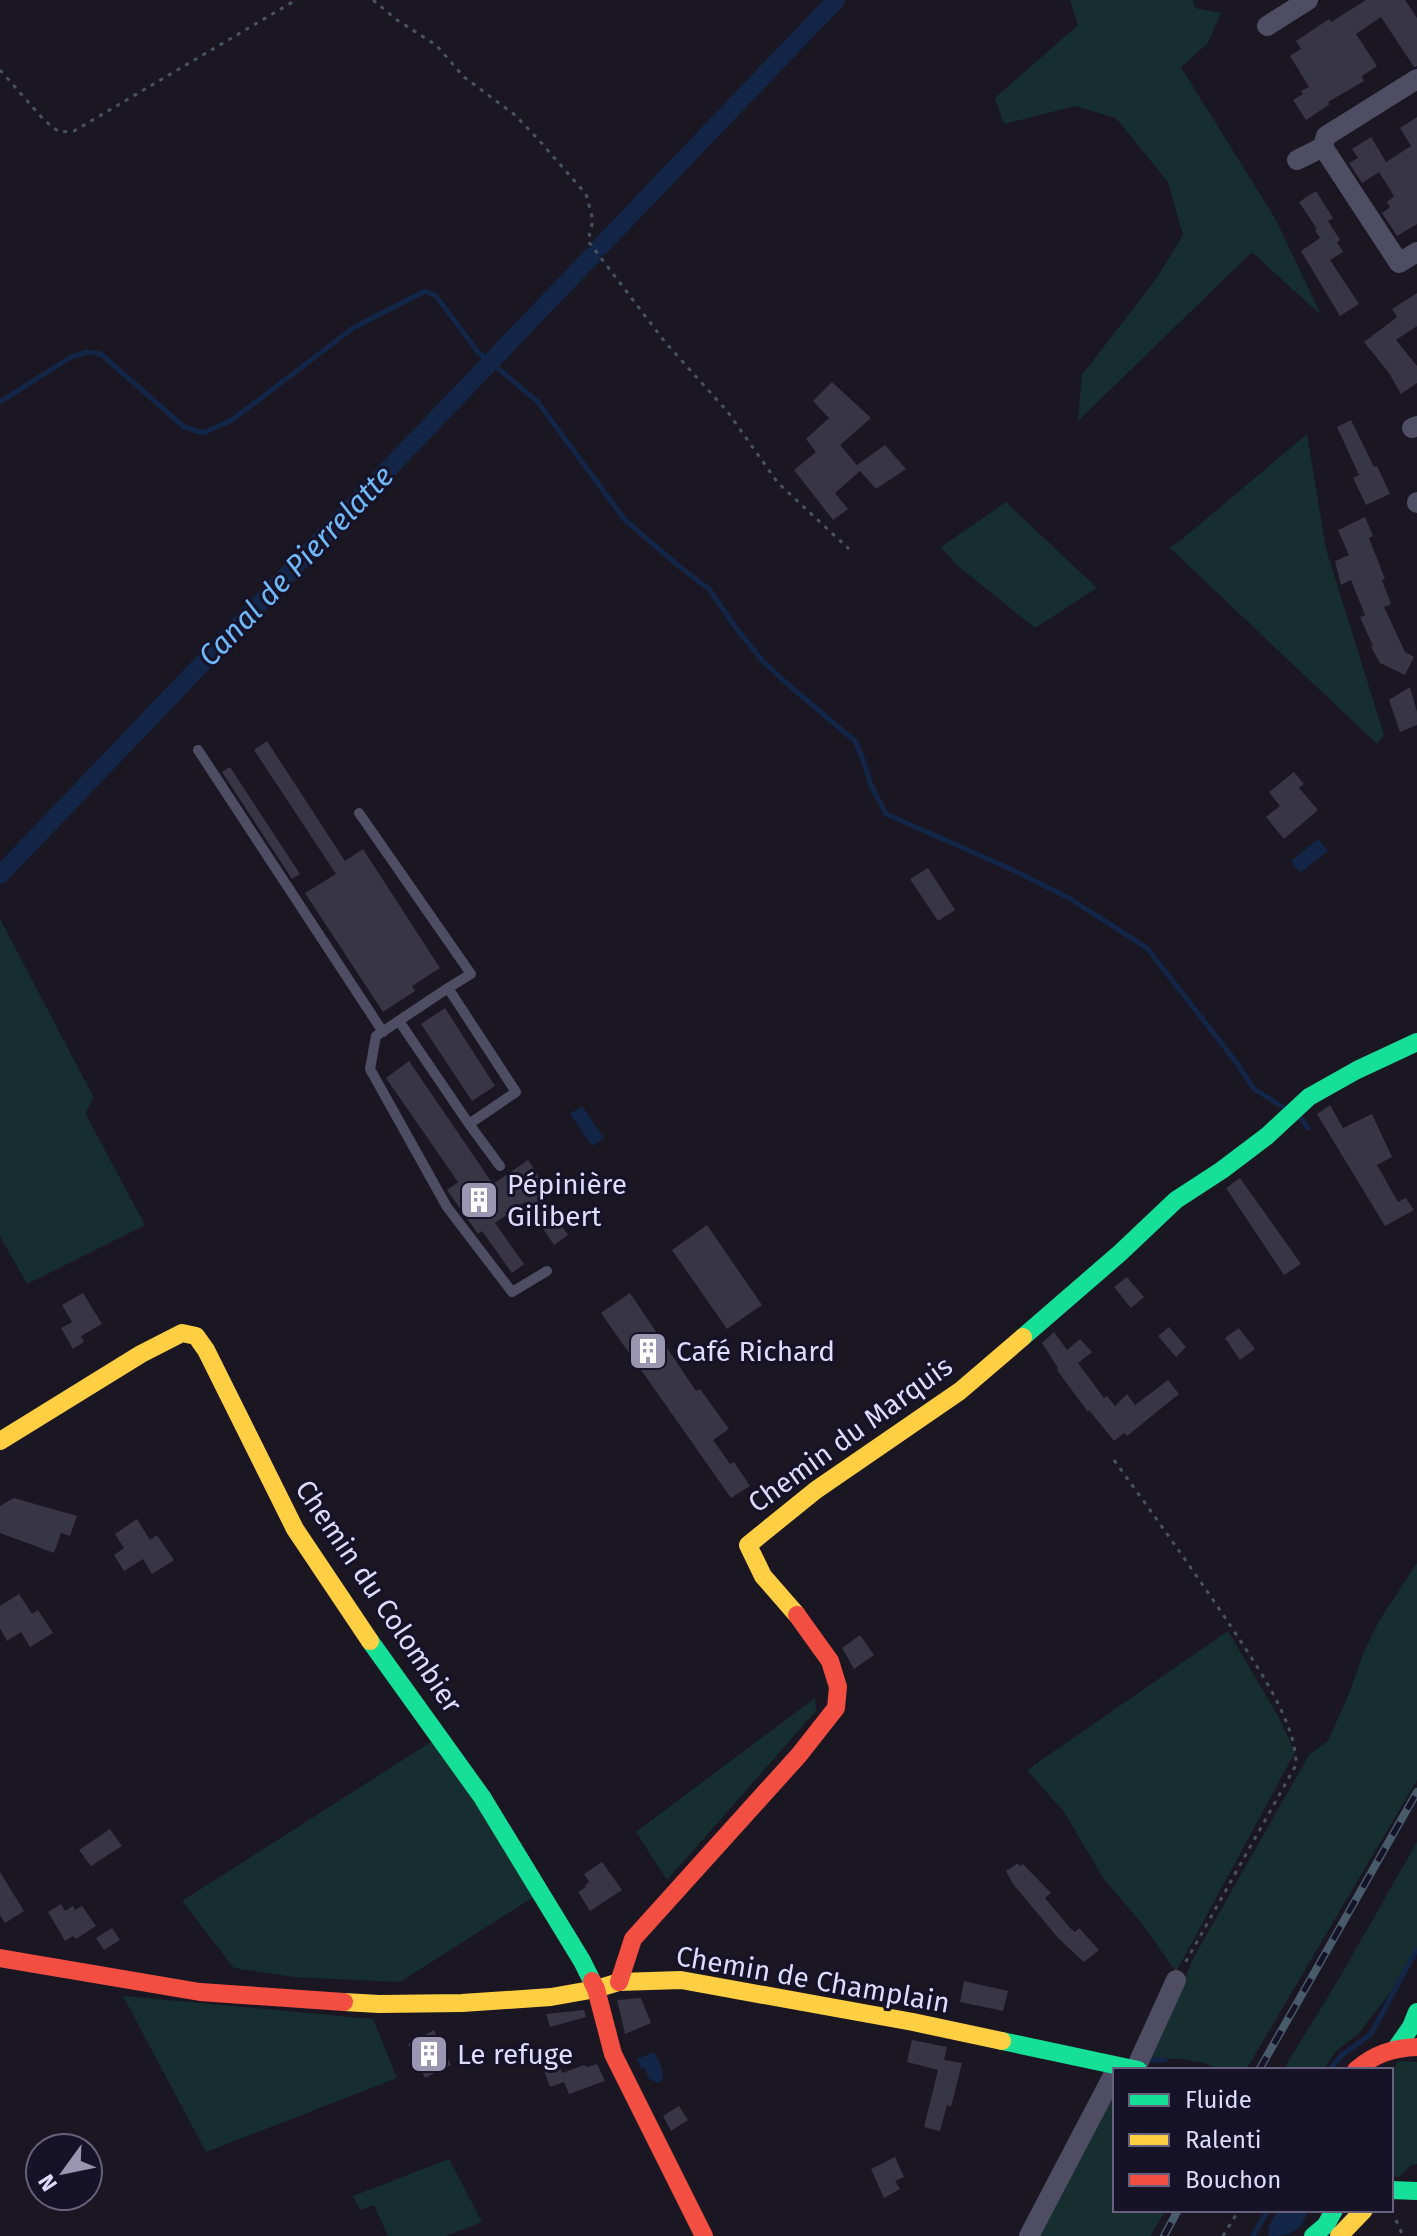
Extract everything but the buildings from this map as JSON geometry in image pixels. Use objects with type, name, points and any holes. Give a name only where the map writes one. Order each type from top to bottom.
[{"type":"street","points":[[1267,26],[1308,0]]},
{"type":"street","points":[[1297,160],[1323,147],[1326,136],[1417,79]]},
{"type":"street","points":[[1323,147],[1399,263],[1417,252]]},
{"type":"street","name":"Chemin du Marquis","points":[[619,1982],[633,1939],[799,1755],[836,1708],[838,1687],[830,1661],[795,1612],[763,1576],[748,1545],[816,1490],[960,1391],[1120,1253],[1176,1200],[1267,1136],[1309,1097],[1417,1042]]},
{"type":"street","name":"Chemin du Colombier","points":[[0,1441],[141,1354],[182,1333],[196,1336],[206,1350],[295,1529],[353,1617],[482,1797],[596,1989]]},
{"type":"street","name":"Chemin de Champlain","points":[[0,1958],[200,1992],[364,2003],[462,2003],[551,1997],[619,1982],[681,1980],[913,2022],[1115,2068]]},
{"type":"street","points":[[1125,2068],[1176,1980]]},
{"type":"street","points":[[596,1989],[613,2054],[704,2236]]},
{"type":"street","points":[[1397,2047],[1417,2012]]},
{"type":"street","points":[[1359,2068],[1375,2055],[1397,2047],[1417,2047]]},
{"type":"street","points":[[1029,2236],[1113,2089]]},
{"type":"street","points":[[1393,2190],[1417,2191]]},
{"type":"street","points":[[1313,2236],[1326,2225],[1333,2212]]},
{"type":"street","points":[[1339,2236],[1362,2212]]},
{"type":"lane","points":[[198,750],[383,1032]]},
{"type":"lane","points":[[359,813],[471,974],[376,1036],[370,1069],[447,1207],[512,1292],[547,1271]]},
{"type":"lane","points":[[448,988],[516,1092],[469,1124]]},
{"type":"lane","points":[[399,1021],[500,1166]]},
{"type":"path","points":[[0,70],[44,120],[59,132],[74,131],[296,0]]},
{"type":"path","points":[[373,0],[436,45],[464,77],[515,115],[586,194],[593,220],[588,241],[665,342],[727,411],[778,483],[849,549]]},
{"type":"path","points":[[1114,1460],[1196,1574],[1257,1667],[1291,1731],[1296,1751],[1296,1765],[1176,1980]]},
{"type":"path","points":[[1223,2236],[1238,2212]]},
{"type":"path","points":[[1396,2220],[1403,2236]]},
{"type":"green space","points":[[1070,0],[1193,0],[1195,8],[1221,13],[1208,43],[1181,67],[1276,220],[1321,315],[1252,252],[1078,421],[1082,375],[1156,279],[1183,235],[1168,182],[1116,118],[1075,106],[1004,124],[995,98],[1078,25]]},
{"type":"green space","points":[[1307,434],[1326,549],[1384,735],[1377,744],[1169,547]]},
{"type":"green space","points":[[1006,502],[1097,588],[1035,628],[958,566],[941,547]]},
{"type":"green space","points":[[0,919],[94,1098],[85,1113],[145,1225],[27,1284],[0,1236]]},
{"type":"green space","points":[[1417,1563],[1417,1780],[1247,2068],[1216,2068],[1180,2059],[1150,2058],[1194,1957],[1309,1755],[1328,1741],[1379,1621]]},
{"type":"green space","points":[[1228,1631],[1278,1716],[1295,1752],[1176,1972],[1143,1925],[1104,1879],[1064,1812],[1027,1770]]},
{"type":"green space","points":[[815,1698],[816,1711],[667,1880],[636,1832]]},
{"type":"green space","points":[[434,1740],[535,1896],[400,1982],[295,1977],[234,1968],[182,1901]]},
{"type":"green space","points":[[1417,1842],[1417,1951],[1359,2033],[1335,2052],[1324,2068],[1284,2068]]},
{"type":"green space","points":[[123,1996],[373,2019],[397,2078],[206,2152]]},
{"type":"green space","points":[[1398,2061],[1417,2062],[1417,2164],[1411,2165],[1399,2177],[1393,2176],[1393,2070]]},
{"type":"green space","points":[[1113,2093],[1113,2212],[1165,2212],[1150,2236],[1037,2236]]},
{"type":"green space","points":[[449,2159],[482,2222],[446,2236],[388,2236],[374,2205],[360,2210],[353,2196]]},
{"type":"water","points":[[1318,839],[1328,851],[1300,873],[1291,861]]},
{"type":"water","points":[[582,1106],[604,1138],[592,1146],[570,1114]]},
{"type":"water","points":[[654,2052],[663,2072],[659,2083],[649,2079],[637,2059]]},
{"type":"water","points":[[1277,2212],[1307,2212],[1299,2228],[1294,2231],[1269,2236],[1268,2228]]},
{"type":"waterway","name":"Canal de Pierrelatte","points":[[600,247],[836,0]]},
{"type":"waterway","name":"Canal de Pierrelatte","points":[[0,875],[592,256]]},
{"type":"waterway","points":[[0,402],[71,357],[87,352],[101,354],[184,427],[203,433],[232,420],[353,328],[425,291],[436,296],[478,352],[537,401],[625,520],[709,589],[761,659],[855,741],[871,785],[886,814],[1069,898],[1147,948],[1254,1089],[1283,1107]]},
{"type":"waterway","points":[[1301,1119],[1308,1128]]},
{"type":"waterway","points":[[1331,2068],[1342,2055],[1371,2034],[1417,1949]]},
{"type":"waterway","points":[[1148,2060],[1165,2060]]},
{"type":"waterway","points":[[1253,2236],[1267,2212]]},
{"type":"railway","points":[[1260,2068],[1417,1792]]},
{"type":"railway","points":[[1164,2236],[1177,2212]]},
{"type":"traffic: fast","points":[[1023,1337],[1176,1200],[1267,1136],[1309,1097],[1417,1042]]},
{"type":"traffic: fast","points":[[370,1641],[482,1797],[592,1981]]},
{"type":"traffic: fast","points":[[1397,2047],[1417,2012]]},
{"type":"traffic: fast","points":[[1002,2041],[1129,2068]]},
{"type":"traffic: fast","points":[[1393,2190],[1417,2191]]},
{"type":"traffic: fast","points":[[1313,2236],[1326,2225],[1333,2212]]},
{"type":"traffic: slow","points":[[0,1441],[141,1354],[182,1333],[196,1336],[206,1350],[295,1529],[370,1641]]},
{"type":"traffic: slow","points":[[797,1615],[763,1576],[748,1545],[816,1490],[960,1391],[1023,1337]]},
{"type":"traffic: slow","points":[[344,2002],[462,2003],[551,1997],[619,1982],[681,1980],[1002,2041]]},
{"type":"traffic: slow","points":[[1339,2236],[1362,2212]]},
{"type":"traffic: jam","points":[[619,1982],[633,1939],[799,1755],[836,1708],[838,1687],[830,1661],[797,1615]]},
{"type":"traffic: jam","points":[[0,1958],[200,1992],[344,2002]]},
{"type":"traffic: jam","points":[[592,1981],[613,2054],[704,2236]]},
{"type":"traffic: jam","points":[[1359,2068],[1384,2053],[1417,2047]]},
{"type":"place","name":"Pépinière Gilibert","points":[[479,1200]]},
{"type":"place","name":"Café Richard","points":[[648,1351]]},
{"type":"place","name":"Le refuge","points":[[429,2054]]}]
